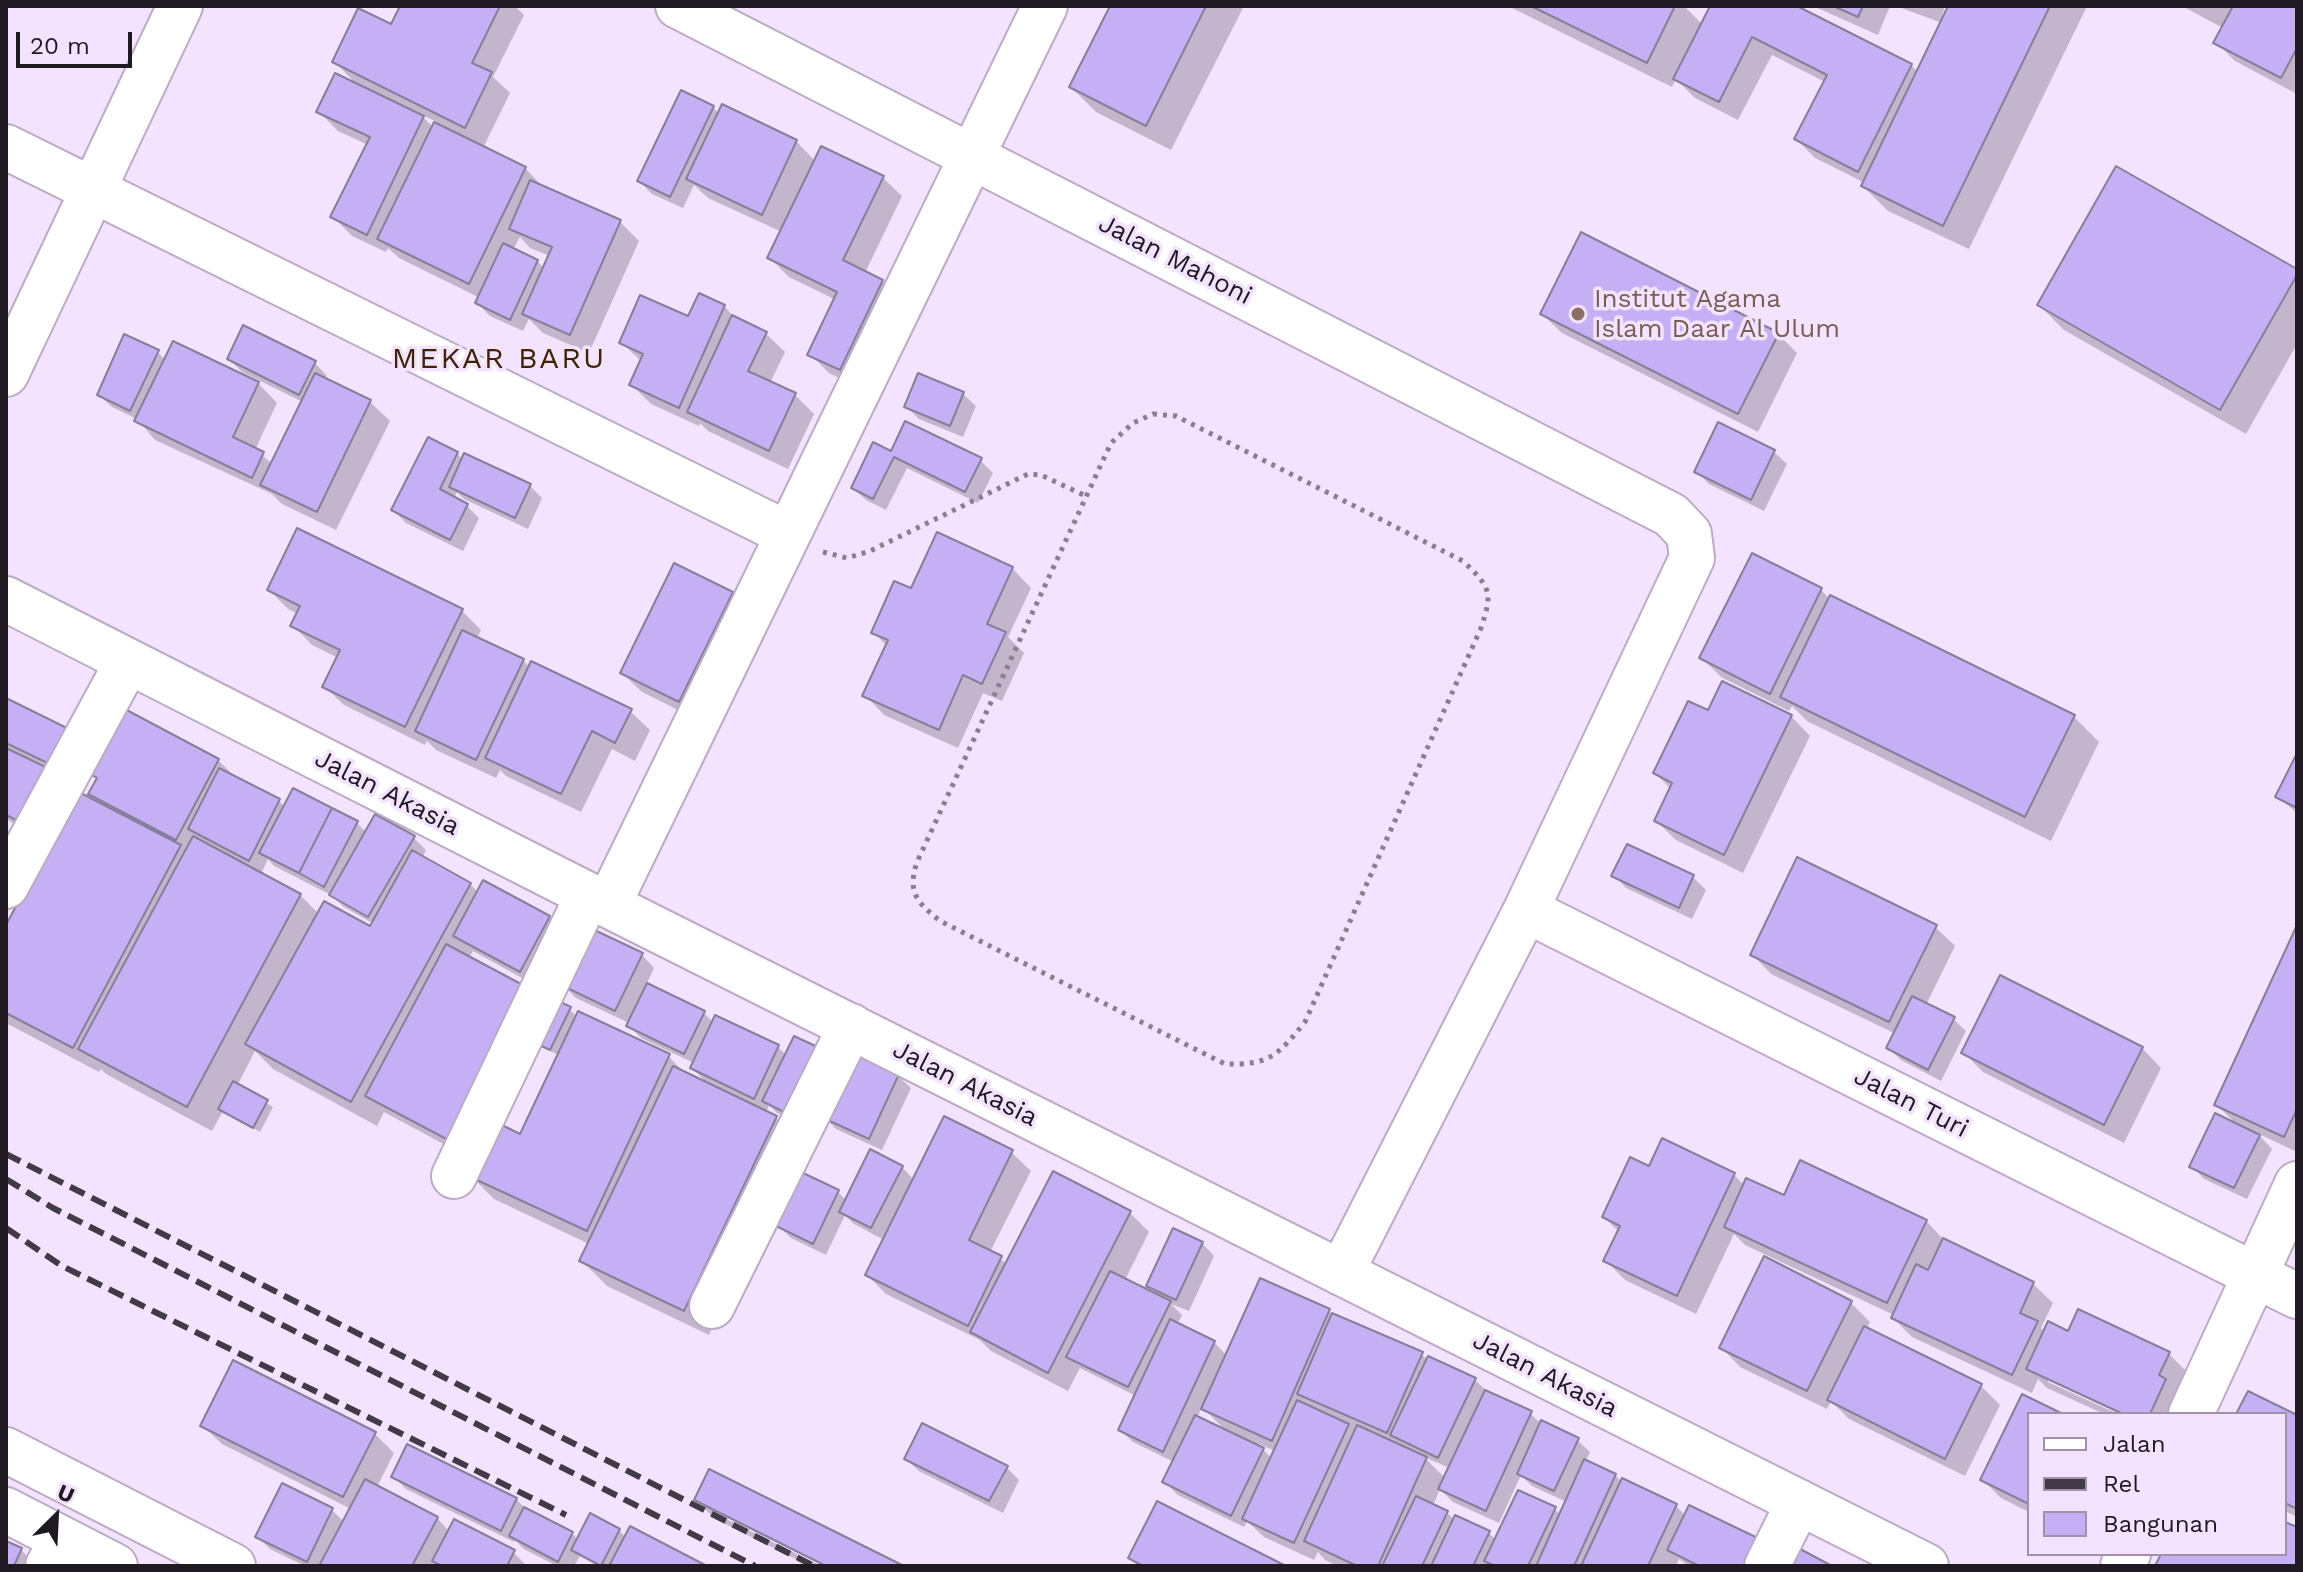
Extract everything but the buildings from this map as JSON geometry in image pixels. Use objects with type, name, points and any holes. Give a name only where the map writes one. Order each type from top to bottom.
[{"type":"street","points":[[6,374],[180,6]]},
{"type":"street","name":"Jalan Mahoni","points":[[678,6],[1671,515],[1689,534],[1692,558],[1526,910]]},
{"type":"street","points":[[454,1176],[788,534],[1045,6]]},
{"type":"street","points":[[6,147],[788,534]]},
{"type":"street","name":"Jalan Akasia","points":[[6,599],[598,900],[1799,1502],[1906,1561]]},
{"type":"street","points":[[6,886],[128,661]]},
{"type":"street","points":[[1341,1273],[1526,910]]},
{"type":"street","name":"Jalan Turi","points":[[1526,910],[2297,1296]]},
{"type":"street","points":[[712,1306],[851,1026]]},
{"type":"street","points":[[2192,1412],[2297,1184]]},
{"type":"street","points":[[6,1450],[233,1566]]},
{"type":"street","points":[[1767,1566],[1799,1502]]},
{"type":"street","points":[[6,1510],[55,1552],[115,1566]]},
{"type":"path","points":[[1153,414],[1176,416],[1463,561],[1484,582],[1490,602],[1481,628],[1305,1022],[1283,1049],[1262,1062],[1251,1065],[1225,1064],[940,921],[918,903],[912,878],[917,862],[1086,496],[1111,443],[1133,423],[1153,414]]},
{"type":"path","points":[[788,534],[830,556],[847,558],[870,551],[1028,474],[1041,475],[1086,496]]},
{"type":"railway","points":[[6,1154],[814,1566]]},
{"type":"railway","points":[[6,1179],[53,1208],[755,1566]]},
{"type":"railway","points":[[6,1228],[62,1266],[566,1515]]},
{"type":"place","name":"Institut Agama Islam Daar Al Ulum","points":[[1578,314]]},
{"type":"district","name":"MEKAR BARU","points":[[499,359]]}]
